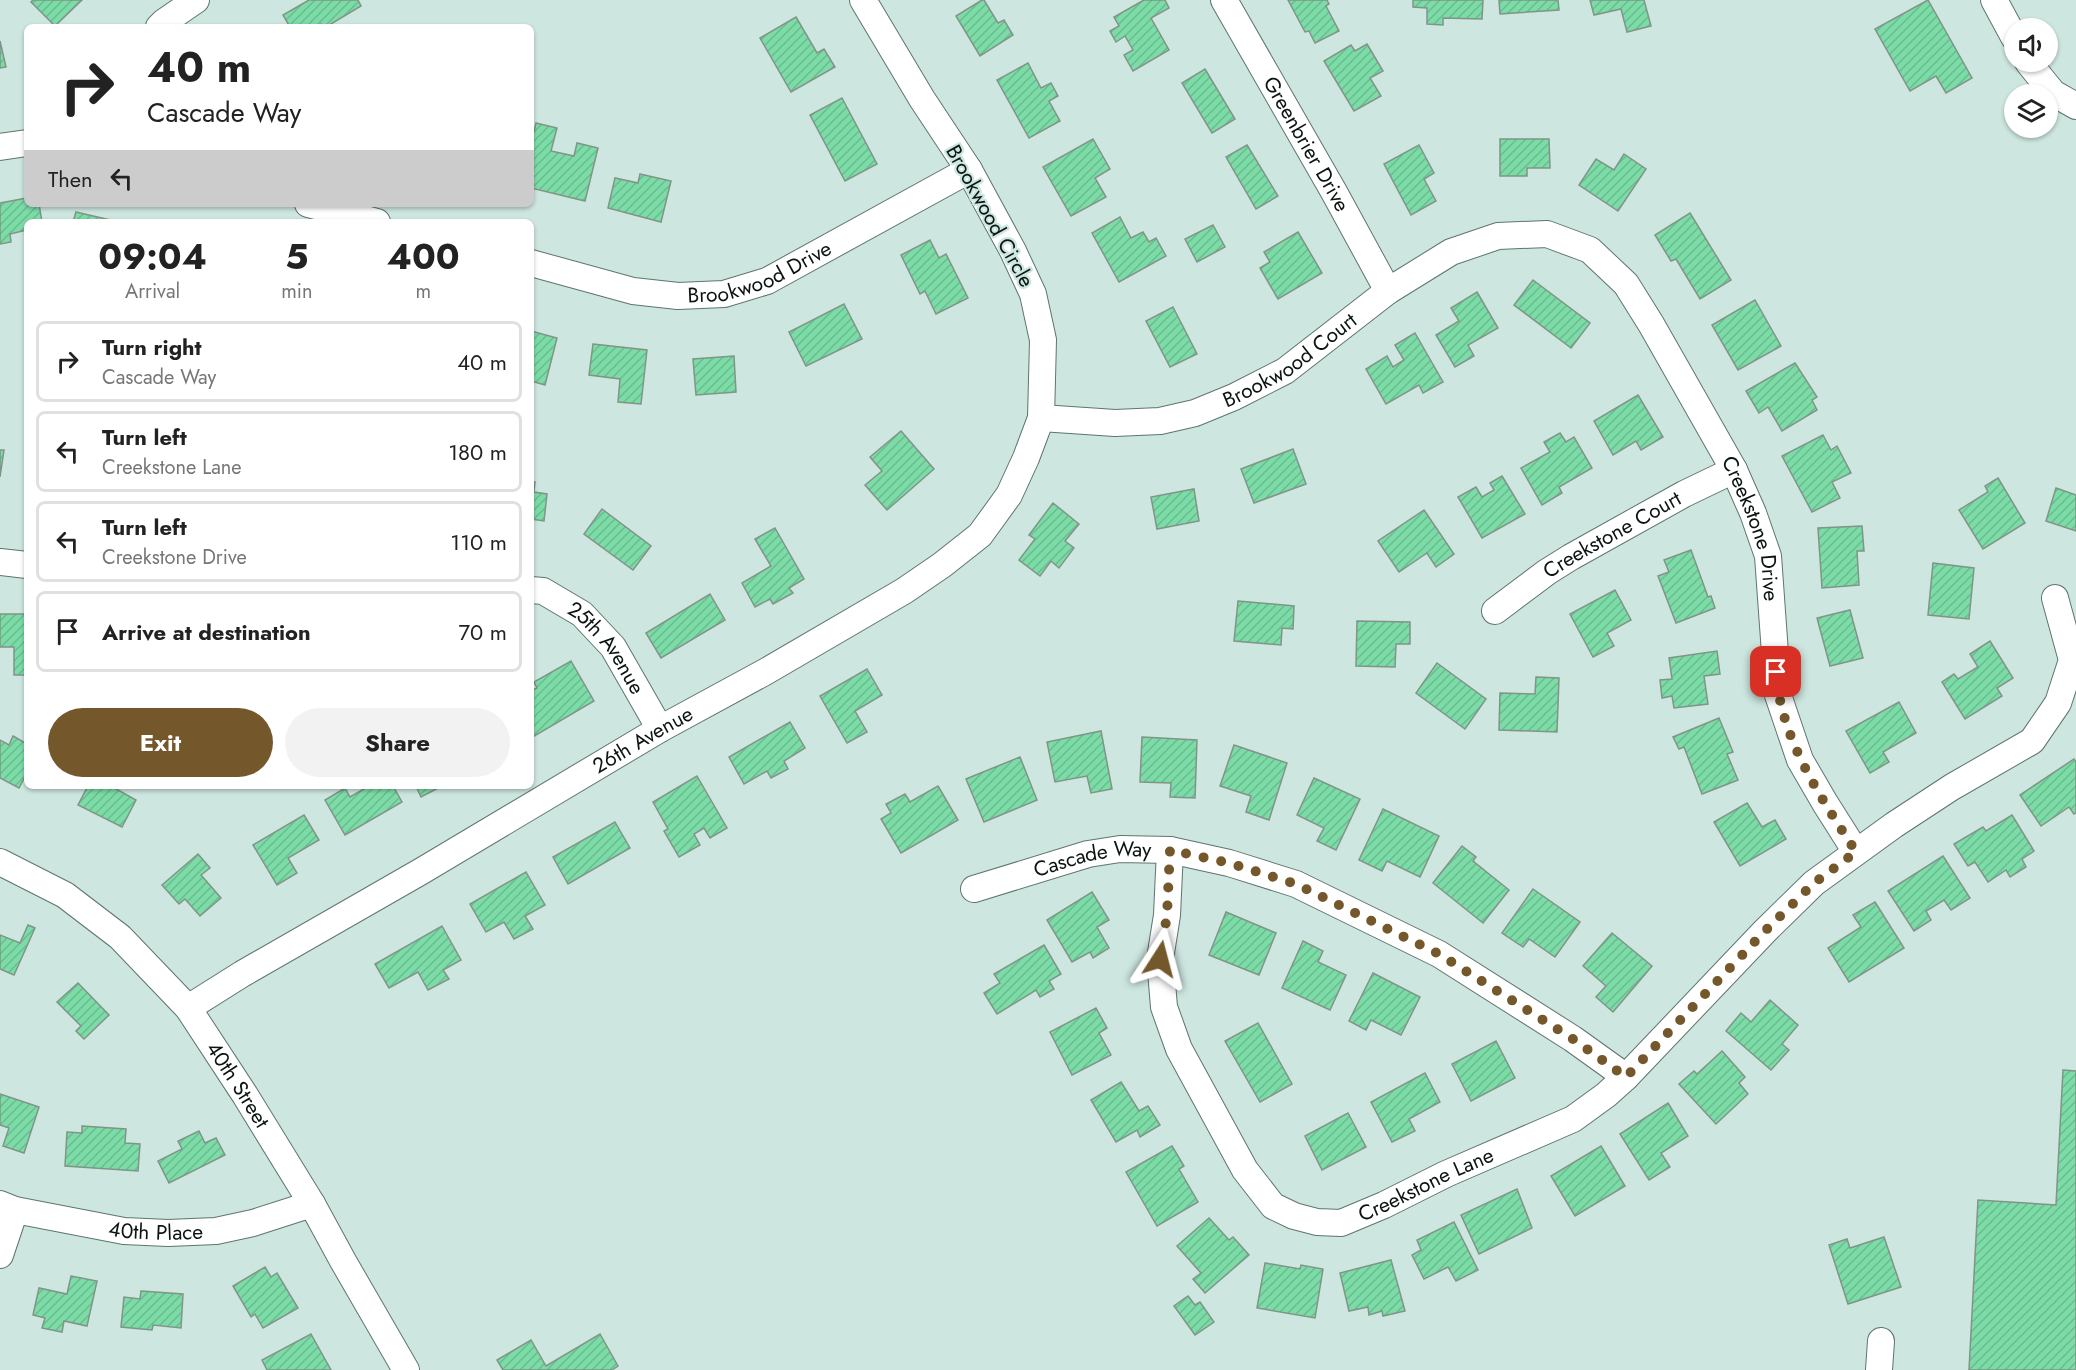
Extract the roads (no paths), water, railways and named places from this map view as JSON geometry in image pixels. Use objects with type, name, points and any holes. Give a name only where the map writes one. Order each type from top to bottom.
[{"type":"street","points":[[162,24],[196,0]]},
{"type":"street","name":"Brookwood Circle","points":[[863,0],[922,99],[969,170],[1013,251],[1033,294],[1043,340],[1041,418]]},
{"type":"street","name":"Greenbrier Drive","points":[[1224,0],[1388,291]]},
{"type":"street","points":[[1994,0],[2004,18]]},
{"type":"street","points":[[2036,72],[2053,93],[2076,106]]},
{"type":"street","points":[[0,147],[24,143]]},
{"type":"street","name":"Brookwood Drive","points":[[534,264],[633,291],[678,296],[724,294],[767,281],[969,170]]},
{"type":"street","points":[[320,207],[366,219]]},
{"type":"street","name":"Creekstone Drive","points":[[1517,235],[1547,234],[1590,250],[1626,284],[1687,385],[1734,470],[1753,513],[1768,556],[1778,695],[1800,760],[1856,852]]},
{"type":"street","name":"Brookwood Court","points":[[1041,418],[1115,423],[1160,421],[1195,413],[1234,397],[1285,371],[1388,291],[1451,252],[1498,236],[1517,235]]},
{"type":"street","name":"26th Avenue","points":[[188,1008],[660,729],[765,672],[904,591],[942,565],[980,535],[1009,495],[1041,418]]},
{"type":"street","name":"Creekstone Court","points":[[1495,611],[1571,557],[1684,494],[1734,470]]},
{"type":"street","points":[[0,562],[24,565]]},
{"type":"street","name":"25th Avenue","points":[[534,590],[543,591],[582,614],[613,647],[660,729]]},
{"type":"street","points":[[1856,852],[1952,787],[2032,741],[2058,703],[2072,660],[2055,598]]},
{"type":"street","name":"Cascade Way","points":[[974,889],[1088,854],[1120,849],[1170,850],[1229,863],[1296,884],[1439,954],[1573,1039],[1626,1077]]},
{"type":"street","name":"Creekstone Lane","points":[[1170,850],[1167,915],[1160,959],[1164,1007],[1179,1049],[1245,1170],[1273,1206],[1294,1216],[1317,1222],[1341,1223],[1573,1119],[1626,1077],[1814,883],[1856,852]]},
{"type":"street","name":"40th Street","points":[[0,862],[65,895],[120,937],[188,1008],[312,1204],[342,1261],[406,1370]]},
{"type":"street","name":"40th Place","points":[[8,1207],[124,1231],[168,1233],[216,1231],[253,1223],[312,1204]]},
{"type":"street","points":[[0,1255],[8,1207]]},
{"type":"street","points":[[1879,1370],[1881,1341]]}]
